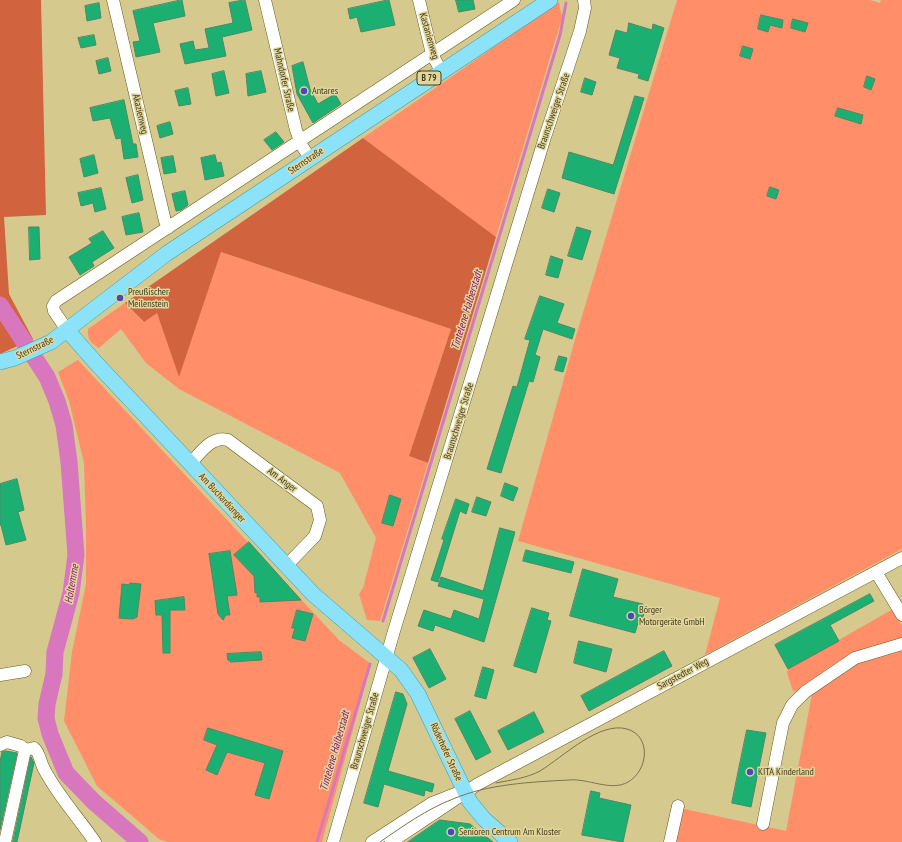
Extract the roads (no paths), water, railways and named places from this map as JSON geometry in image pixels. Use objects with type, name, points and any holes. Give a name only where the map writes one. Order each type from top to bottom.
[{"type":"main road","name":"Sternstraße","points":[[0,362],[15,358],[46,344],[67,330],[144,269],[550,0]]},
{"type":"main road","name":"Am Buchardianger","points":[[67,330],[80,346],[286,566],[332,612],[387,657]]},
{"type":"main road","name":"Röderhofer Straße","points":[[387,657],[414,687],[465,791],[479,814],[510,842]]},
{"type":"street","name":"Akazienweg","points":[[113,0],[165,221],[168,228]]},
{"type":"street","name":"Mahndorfer Straße","points":[[265,0],[300,141],[310,158]]},
{"type":"street","name":"Kastanienweg","points":[[419,0],[432,54],[441,71]]},
{"type":"street","name":"Sternstraße","points":[[67,330],[54,311],[53,306],[56,301],[514,0]]},
{"type":"street","name":"Braunschweiger Straße","points":[[332,842],[545,137],[580,32],[585,8],[584,0]]},
{"type":"street","name":"Am Anger","points":[[190,464],[213,440],[221,438],[228,440],[317,506],[320,520],[315,536],[286,566]]},
{"type":"street","name":"Sargstedter Weg","points":[[465,791],[902,558]]},
{"type":"street","points":[[876,572],[902,615]]},
{"type":"street","points":[[763,824],[783,723],[792,705],[805,692],[855,658],[902,644]]},
{"type":"street","points":[[0,675],[25,670]]},
{"type":"street","points":[[0,745],[7,742],[20,746],[25,750]]},
{"type":"street","points":[[25,750],[34,748],[38,752],[40,762],[56,790],[95,842]]},
{"type":"street","points":[[5,842],[25,750]]},
{"type":"street","points":[[372,842],[432,803],[450,795],[465,791]]},
{"type":"street","points":[[391,842],[450,804],[465,791]]},
{"type":"street","points":[[670,842],[678,806]]},
{"type":"waterway","name":"Tintelene Halberstadt","points":[[383,621],[560,35],[566,3]]},
{"type":"waterway","name":"Holtemme","points":[[0,305],[47,377],[57,401],[64,425],[69,462],[76,555],[71,593],[55,652],[54,674],[47,704],[46,718],[50,734],[66,773],[94,802],[140,842]]},
{"type":"waterway","name":"Tintelene Halberstadt","points":[[317,842],[370,664]]},
{"type":"tram line","points":[[380,842],[415,818],[434,808],[466,794],[481,790],[525,783],[569,780],[614,786],[621,785],[635,777],[640,770],[643,762],[644,746],[641,739],[635,733],[627,729],[616,728],[605,730],[593,735],[540,771],[524,777],[496,783]]},
{"type":"place","name":"Antares","points":[[304,91]]},
{"type":"place","name":"Preußischer Meilenstein","points":[[120,298]]},
{"type":"place","name":"Börger Motorgeräte GmbH","points":[[631,616]]},
{"type":"place","name":"KITA Kinderland","points":[[750,772]]},
{"type":"place","name":"Senioren Centrum Am Kloster","points":[[451,832]]}]
